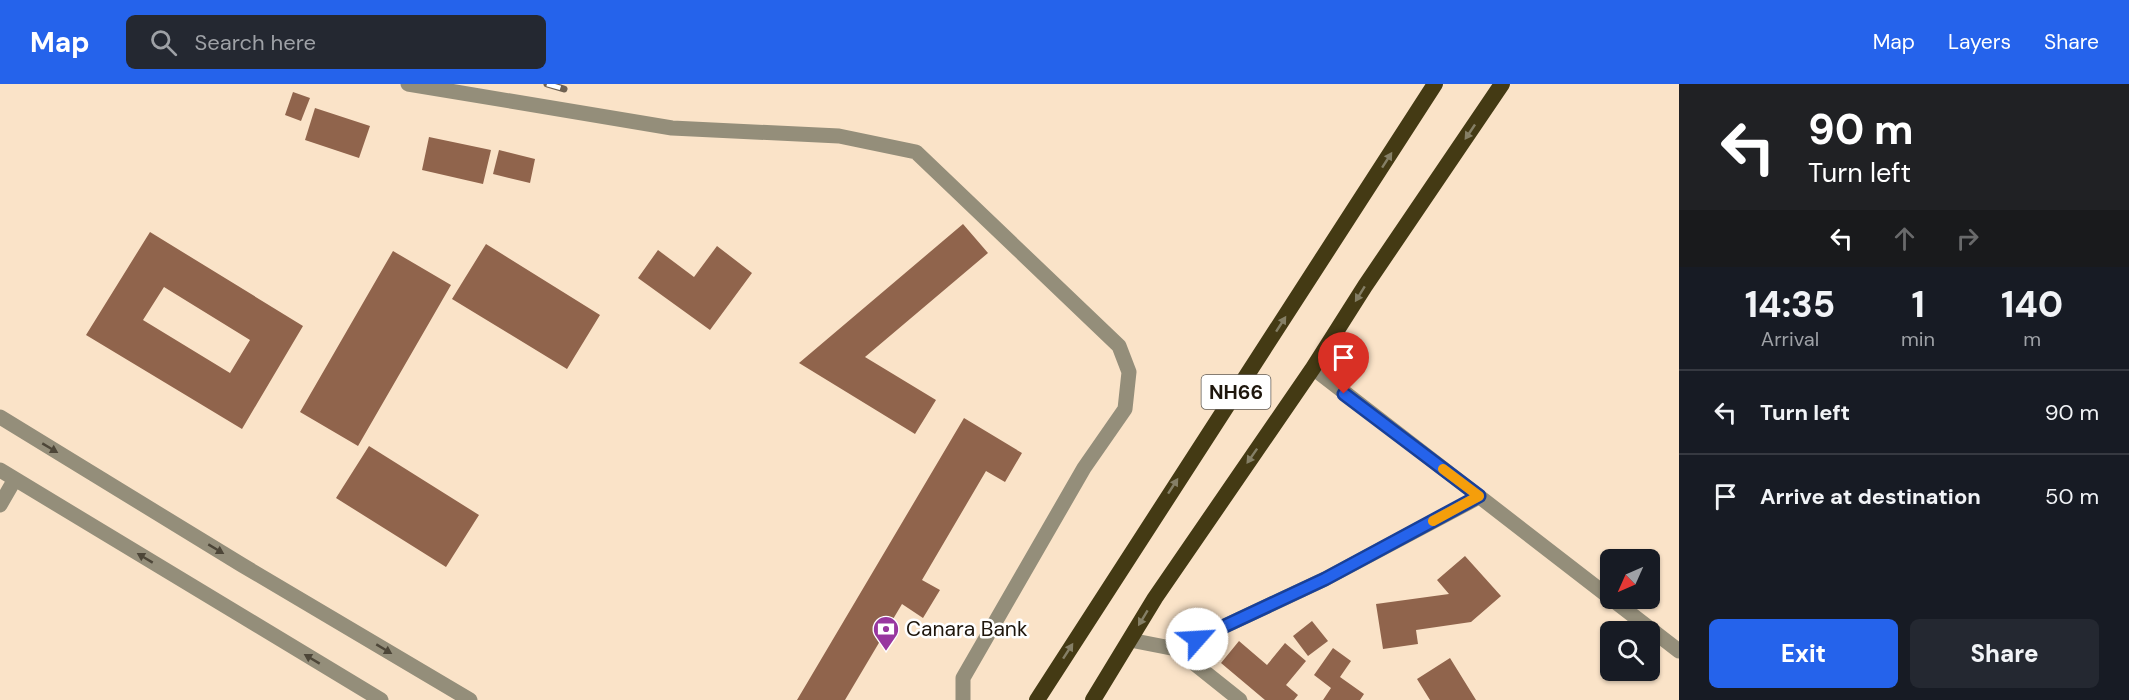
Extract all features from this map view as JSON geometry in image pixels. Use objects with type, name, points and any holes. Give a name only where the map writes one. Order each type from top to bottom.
[{"type":"highway","name":"NH66","points":[[1037,700],[1435,84]]},
{"type":"highway","name":"NH66","points":[[1093,700],[1155,598],[1313,368],[1365,286],[1502,84]]},
{"type":"street","points":[[408,84],[672,128],[839,136],[915,152],[1119,346],[1129,372],[1125,409],[1084,468],[963,678],[963,700]]},
{"type":"street","points":[[1313,368],[1679,651]]},
{"type":"street","points":[[0,417],[252,571],[470,700]]},
{"type":"street","points":[[0,470],[381,700]]},
{"type":"street","points":[[0,505],[15,479]]},
{"type":"street","points":[[1176,649],[1325,579],[1479,496]]},
{"type":"street","points":[[1130,640],[1176,649],[1239,700]]},
{"type":"building","points":[[293,92],[310,98],[301,121],[285,115]]},
{"type":"building","points":[[315,108],[370,126],[359,158],[305,140]]},
{"type":"building","points":[[429,137],[491,150],[483,184],[422,170]]},
{"type":"building","points":[[499,150],[535,159],[530,183],[493,174]]},
{"type":"building","points":[[963,224],[988,253],[865,357],[936,400],[915,434],[799,363]]},
{"type":"building","points":[[150,232],[303,326],[242,429],[86,335]],"holes":[[[164,287],[250,340],[230,373],[143,320]]]},
{"type":"building","points":[[486,244],[600,315],[567,369],[452,299]]},
{"type":"building","points":[[717,246],[752,273],[710,330],[638,278],[658,250],[694,277]]},
{"type":"building","points":[[393,251],[451,285],[358,446],[300,412]]},
{"type":"building","points":[[964,418],[1022,453],[1005,482],[986,471],[922,580],[940,590],[923,618],[902,604],[845,700],[797,700]]},
{"type":"building","points":[[369,446],[479,515],[446,567],[336,498]]},
{"type":"building","points":[[1465,556],[1501,596],[1471,622],[1416,630],[1418,644],[1383,649],[1376,604],[1449,594],[1437,580]]},
{"type":"building","points":[[1312,621],[1328,641],[1308,656],[1293,636]]},
{"type":"building","points":[[1239,641],[1267,665],[1285,643],[1306,661],[1286,685],[1298,695],[1294,700],[1265,700],[1221,663]]},
{"type":"building","points":[[1333,648],[1351,661],[1340,677],[1364,694],[1360,700],[1323,700],[1331,688],[1314,675]]},
{"type":"building","points":[[1450,658],[1476,700],[1430,700],[1417,679]]},
{"type":"railway","points":[[547,84],[564,89]]},
{"type":"slow traffic","points":[[1433,521],[1479,496],[1443,469]]},
{"type":"place","name":"Canara Bank","points":[[886,652]]},
{"type":"route","points":[[1197,639],[1325,579],[1479,496],[1344,394]]}]
